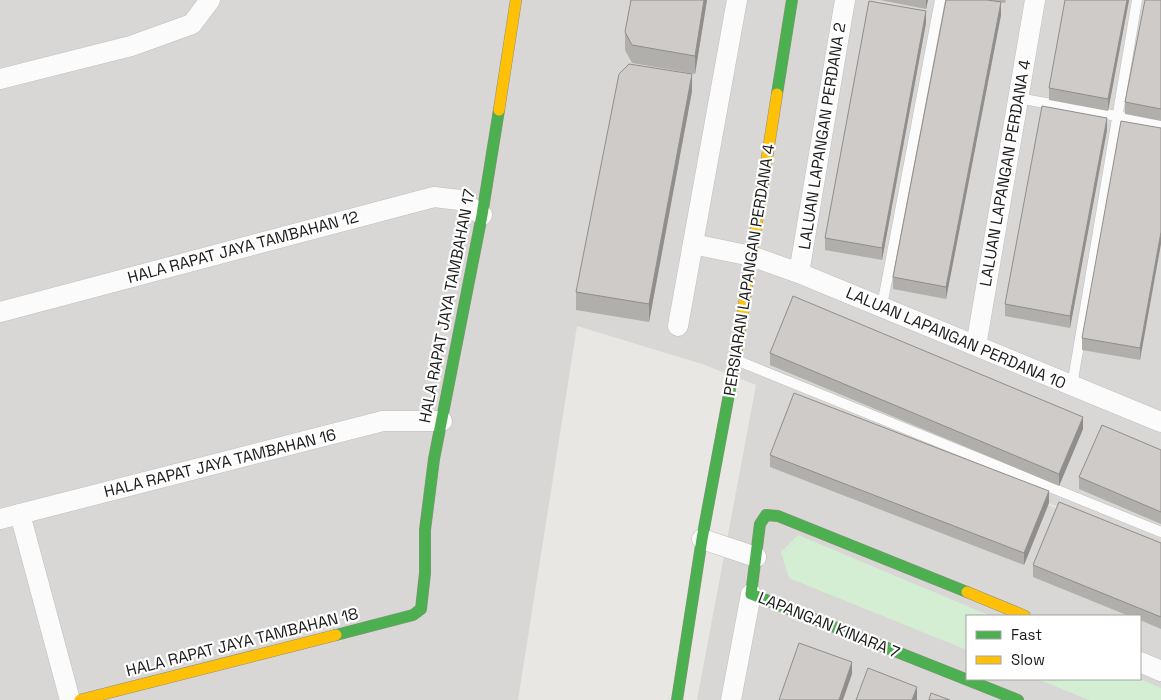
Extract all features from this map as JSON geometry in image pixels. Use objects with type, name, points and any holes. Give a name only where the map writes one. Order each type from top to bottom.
[{"type":"street","points":[[0,79],[132,46],[192,24],[210,0]]},
{"type":"street","name":"HALA RAPAT JAYA TAMBAHAN 17","points":[[413,615],[422,609],[424,598],[425,530],[434,459],[482,215],[516,0]]},
{"type":"street","points":[[678,326],[737,0]]},
{"type":"street","name":"PERSIARAN LAPANGAN PERDANA 4","points":[[677,700],[702,539],[735,360],[792,0]]},
{"type":"street","name":"LALUAN LAPANGAN PERDANA 2","points":[[799,273],[845,0]]},
{"type":"street","name":"LALUAN LAPANGAN PERDANA 4","points":[[976,346],[1035,0]]},
{"type":"street","name":"HALA RAPAT JAYA TAMBAHAN 12","points":[[0,312],[434,197],[460,200],[482,215]]},
{"type":"street","name":"LALUAN LAPANGAN PERDANA 10","points":[[693,244],[751,256],[799,273],[1161,422]]},
{"type":"street","name":"HALA RAPAT JAYA TAMBAHAN 16","points":[[0,519],[383,421],[442,421]]},
{"type":"street","points":[[20,514],[70,700]]},
{"type":"street","name":"LAPANGAN KINARA 7","points":[[966,679],[751,594],[760,524],[766,515],[778,516],[1024,615]]},
{"type":"street","points":[[702,539],[756,557]]},
{"type":"street","points":[[731,700],[751,594]]},
{"type":"street","name":"HALA RAPAT JAYA TAMBAHAN 18","points":[[80,700],[413,615]]},
{"type":"street","points":[[1141,662],[1161,671]]},
{"type":"street","name":"LAPANGAN KINARA 7","points":[[968,680],[1018,700]]},
{"type":"lane","points":[[882,306],[940,0]]},
{"type":"lane","points":[[1072,386],[1137,0]]},
{"type":"lane","points":[[1018,98],[1161,124]]},
{"type":"lane","points":[[735,360],[1161,532]]},
{"type":"shaded area","points":[[0,0],[1161,0],[1161,548],[811,408],[1161,551],[1161,700],[697,700],[756,385],[702,364],[577,326],[518,700],[0,700]]},
{"type":"green space","points":[[798,535],[989,615],[966,615],[966,650],[789,578],[781,552]]},
{"type":"green space","points":[[1141,679],[1161,688],[1161,700],[1089,700],[1039,680]]},
{"type":"building","points":[[631,0],[704,0],[695,56],[632,45],[625,32]]},
{"type":"building","points":[[946,0],[1001,2],[946,287],[893,277]]},
{"type":"building","points":[[1065,0],[1127,0],[1108,99],[1049,88]]},
{"type":"building","points":[[1145,0],[1161,0],[1161,109],[1125,102]]},
{"type":"building","points":[[869,1],[926,11],[882,248],[825,238]]},
{"type":"building","points":[[629,64],[692,74],[649,304],[576,292],[619,74]]},
{"type":"building","points":[[1042,106],[1107,118],[1070,316],[1005,304]]},
{"type":"building","points":[[1121,121],[1161,128],[1161,232],[1140,348],[1082,338]]},
{"type":"building","points":[[793,296],[1083,417],[1059,474],[770,353]]},
{"type":"building","points":[[794,393],[1049,491],[1024,553],[770,455]]},
{"type":"building","points":[[1102,425],[1161,450],[1161,512],[1079,477]]},
{"type":"building","points":[[1059,502],[1161,543],[1161,617],[1033,565]]},
{"type":"building","points":[[799,643],[852,662],[839,700],[779,700]]},
{"type":"building","points":[[868,668],[917,687],[912,700],[856,700]]},
{"type":"building","points":[[931,693],[950,700],[929,700]]},
{"type":"traffic: fast","points":[[777,94],[792,0]]},
{"type":"traffic: fast","points":[[336,635],[413,615],[421,609],[425,573],[425,530],[434,459],[482,215],[499,110]]},
{"type":"traffic: fast","points":[[677,700],[702,539],[735,362]]},
{"type":"traffic: fast","points":[[966,679],[751,594],[760,524],[766,515],[778,516],[967,592]]},
{"type":"traffic: fast","points":[[968,680],[1018,700]]},
{"type":"traffic: slow","points":[[499,110],[516,0]]},
{"type":"traffic: slow","points":[[735,362],[777,94]]},
{"type":"traffic: slow","points":[[967,592],[1023,615]]},
{"type":"traffic: slow","points":[[80,700],[336,635]]}]
